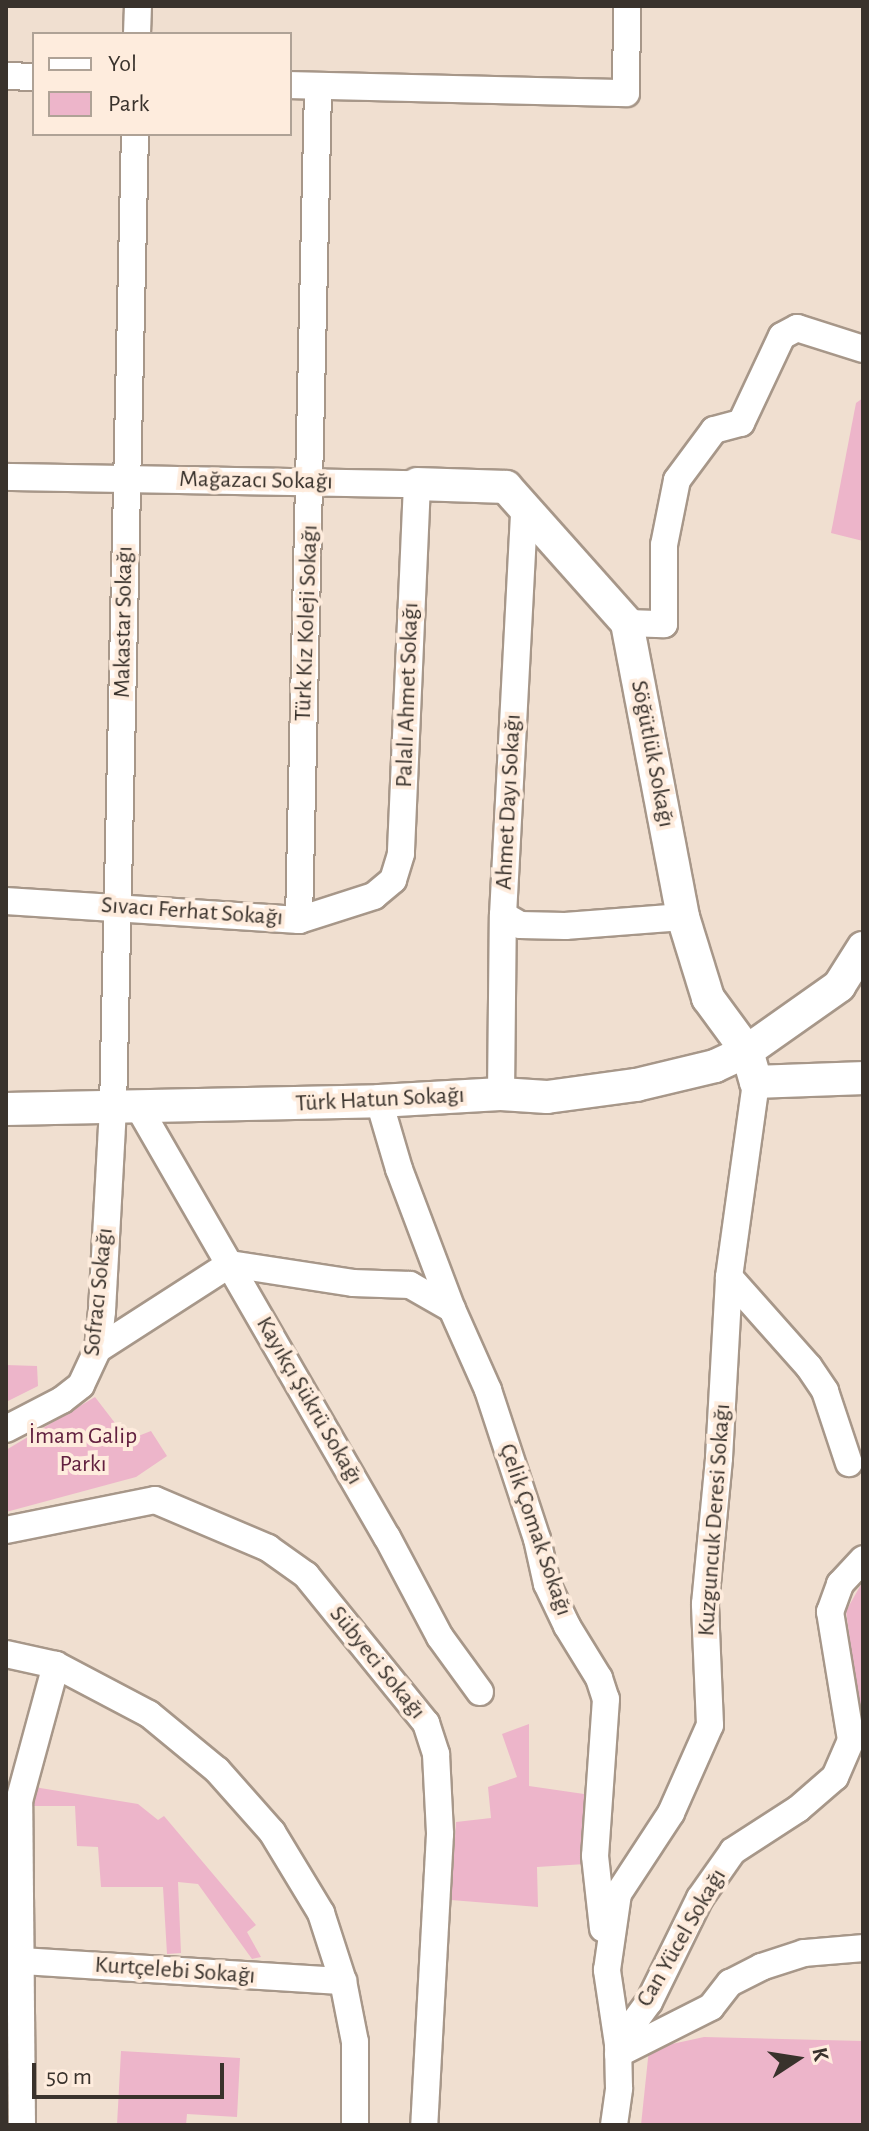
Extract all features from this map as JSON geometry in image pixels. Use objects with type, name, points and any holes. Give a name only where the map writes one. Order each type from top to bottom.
[{"type":"street","points":[[137,32],[138,6]]},
{"type":"street","points":[[292,85],[626,93],[627,6]]},
{"type":"street","points":[[6,76],[32,77]]},
{"type":"street","name":"Türk Kız Koleji Sokağı","points":[[299,920],[318,86]]},
{"type":"street","name":"Makastar Sokağı","points":[[126,1109],[118,907],[135,136]]},
{"type":"street","points":[[515,499],[627,623],[664,624],[664,545],[677,480],[714,430],[741,423],[782,336],[797,328],[863,349]]},
{"type":"street","name":"Mağazacı Sokağı","points":[[6,477],[417,484],[515,499]]},
{"type":"street","name":"Palalı Ahmet Sokağı","points":[[374,896],[393,880],[401,854],[417,484]]},
{"type":"street","name":"Ahmet Dayı Sokağı","points":[[501,1094],[515,499]]},
{"type":"street","name":"Söğütlük Sokağı","points":[[627,623],[683,917],[708,998],[747,1051]]},
{"type":"street","name":"Sıvacı Ferhat Sokağı","points":[[6,901],[299,920],[374,896]]},
{"type":"street","points":[[503,915],[520,925],[565,926],[683,917]]},
{"type":"street","name":"Türk Hatun Sokağı","points":[[6,1109],[126,1109],[501,1094],[547,1097],[636,1085],[715,1066],[747,1051],[839,986],[863,948]]},
{"type":"street","points":[[747,1051],[756,1082],[863,1078]]},
{"type":"street","name":"Kuzguncuk Deresi Sokağı","points":[[614,2125],[618,2049],[607,1970],[618,1894],[671,1813],[710,1725],[705,1604],[719,1458],[729,1277],[756,1082]]},
{"type":"street","name":"Çelik Çomak Sokağı","points":[[379,1101],[399,1169],[452,1309],[488,1390],[537,1539],[547,1584],[567,1626],[599,1678],[606,1699],[595,1856],[607,1970]]},
{"type":"street","name":"Kayıkçı Şükrü Sokağı","points":[[126,1109],[230,1264],[387,1537],[440,1637],[480,1692]]},
{"type":"street","name":"Sofracı Sokağı","points":[[6,1429],[62,1400],[81,1385],[98,1349],[126,1109]]},
{"type":"street","points":[[98,1349],[230,1264],[353,1283],[410,1285],[452,1309]]},
{"type":"street","points":[[729,1277],[809,1367],[825,1391],[849,1463]]},
{"type":"street","name":"Sübyeci Sokağı","points":[[6,1530],[155,1500],[268,1548],[306,1575],[426,1723],[436,1754],[440,1834],[424,2125]]},
{"type":"street","points":[[863,1559],[840,1584],[830,1612],[851,1740],[845,1754],[863,1773]]},
{"type":"street","points":[[6,1654],[56,1665],[149,1714],[217,1770],[272,1832],[321,1913],[343,1981],[355,2042],[355,2125]]},
{"type":"street","points":[[22,2125],[13,1960],[19,1801],[56,1665]]},
{"type":"street","name":"Can Yücel Sokağı","points":[[618,2049],[649,2002],[700,1898],[733,1851],[798,1809],[835,1777],[845,1754]]},
{"type":"street","points":[[618,2049],[711,2007],[730,1983],[761,1967],[804,1953],[863,1948]]},
{"type":"street","name":"Kurtçelebi Sokağı","points":[[13,1960],[343,1981]]},
{"type":"green space","points":[[863,398],[863,541],[831,533],[856,403]]},
{"type":"green space","points":[[6,1365],[37,1366],[38,1386],[6,1402]]},
{"type":"green space","name":"İmam Galip Parkı","points":[[95,1397],[128,1440],[151,1431],[167,1456],[136,1477],[6,1512],[6,1450]]},
{"type":"green space","points":[[863,1581],[863,1740],[846,1611]]},
{"type":"green space","points":[[529,1724],[529,1786],[584,1794],[585,1864],[537,1867],[538,1907],[451,1900],[456,1822],[491,1818],[488,1787],[517,1777],[502,1734]]},
{"type":"green space","points":[[34,1787],[138,1804],[158,1820],[164,1816],[256,1925],[247,1932],[261,1957],[252,1959],[198,1884],[178,1882],[181,1953],[167,1954],[163,1887],[101,1887],[98,1847],[77,1846],[75,1806],[33,1806]]},
{"type":"green space","points":[[704,2037],[863,2041],[863,2125],[641,2125],[649,2049]]},
{"type":"green space","points":[[121,2051],[240,2058],[237,2117],[187,2114],[186,2125],[117,2125]]}]
